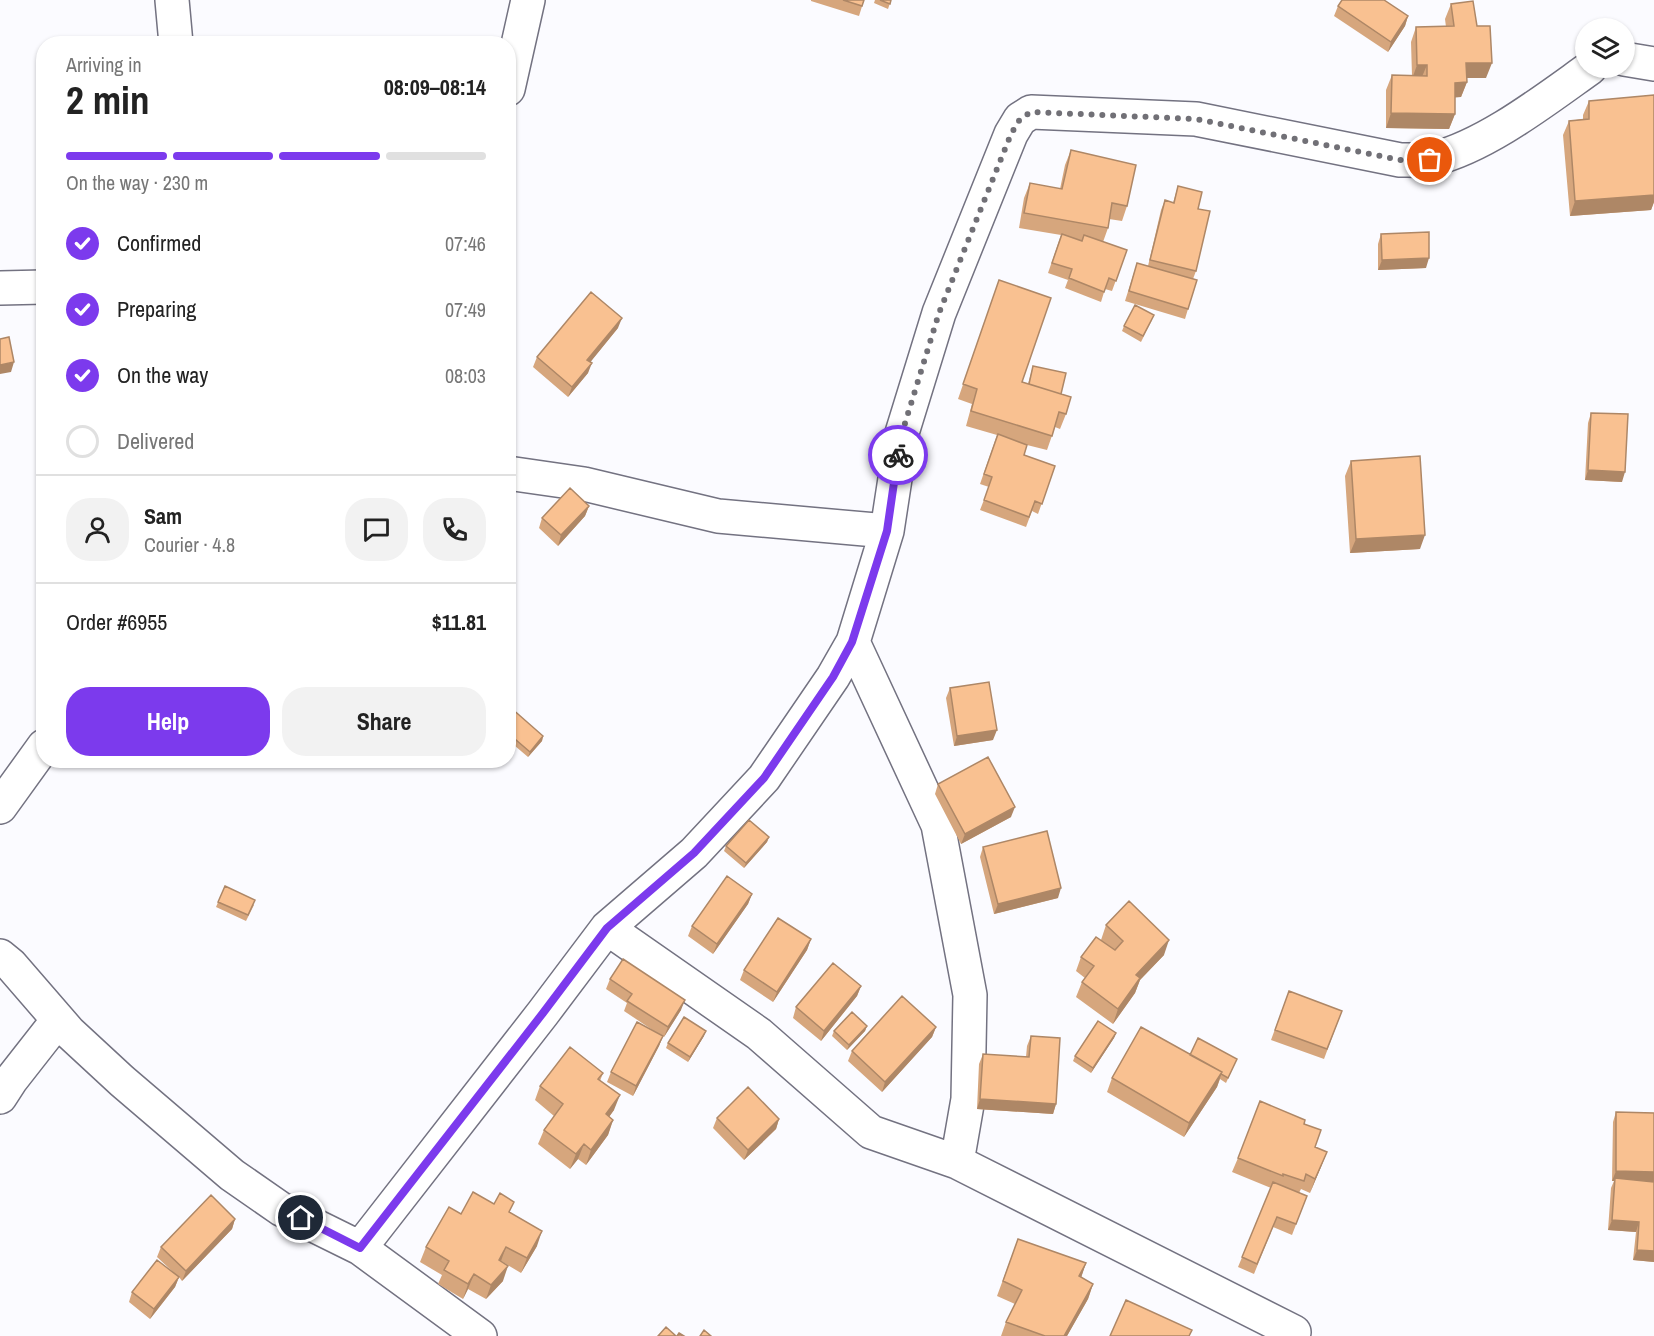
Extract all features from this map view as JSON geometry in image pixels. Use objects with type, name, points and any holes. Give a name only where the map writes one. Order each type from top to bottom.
[{"type":"street","points":[[172,0],[175,36]]},
{"type":"street","points":[[516,53],[528,0]]},
{"type":"street","points":[[1635,61],[1654,64]]},
{"type":"street","points":[[360,1248],[607,928],[694,853],[764,778],[833,677],[852,642],[887,531],[902,433],[939,313],[1011,134],[1020,119],[1031,112],[1196,119],[1400,160],[1430,160],[1451,153],[1495,132],[1575,78]]},
{"type":"street","points":[[0,288],[36,287]]},
{"type":"street","points":[[516,474],[584,484],[718,516],[887,531]]},
{"type":"street","points":[[852,642],[938,825],[970,995],[968,1099],[957,1162]]},
{"type":"street","points":[[0,807],[36,757]]},
{"type":"street","points":[[607,928],[759,1034],[870,1132],[957,1162],[1294,1332]]},
{"type":"street","points":[[0,956],[11,965],[58,1020],[122,1081],[232,1175],[281,1209],[360,1248],[475,1335]]},
{"type":"street","points":[[0,1097],[58,1020]]},
{"type":"building","points":[[843,0],[864,0],[862,6]]},
{"type":"building","points":[[1342,0],[1384,0],[1408,16],[1391,42],[1338,6]]},
{"type":"building","points":[[1473,1],[1477,26],[1490,26],[1492,63],[1466,63],[1467,82],[1455,83],[1455,114],[1391,113],[1392,75],[1427,76],[1427,65],[1417,65],[1416,27],[1454,26],[1451,4]]},
{"type":"building","points":[[1654,95],[1654,195],[1575,201],[1569,121],[1589,119],[1589,101]]},
{"type":"building","points":[[1071,150],[1136,165],[1127,206],[1112,203],[1108,228],[1024,213],[1030,183],[1062,189]]},
{"type":"building","points":[[1178,186],[1202,192],[1198,209],[1210,211],[1196,271],[1150,260],[1165,200],[1174,203]]},
{"type":"building","points":[[1429,232],[1429,258],[1382,260],[1381,234]]},
{"type":"building","points":[[1062,234],[1082,241],[1084,235],[1127,250],[1116,281],[1109,278],[1104,292],[1069,278],[1072,269],[1052,263]]},
{"type":"building","points":[[1137,263],[1197,280],[1188,309],[1129,291]]},
{"type":"building","points":[[999,280],[1051,298],[1022,382],[1071,397],[1066,414],[1059,412],[1052,436],[971,411],[977,389],[963,384]]},
{"type":"building","points":[[591,292],[622,318],[587,360],[592,363],[572,387],[537,357]]},
{"type":"building","points":[[1135,305],[1154,315],[1143,336],[1124,326]]},
{"type":"building","points":[[9,337],[14,362],[0,365],[0,339]]},
{"type":"building","points":[[1033,366],[1066,373],[1061,394],[1029,384]]},
{"type":"building","points":[[1591,413],[1628,414],[1625,472],[1588,470]]},
{"type":"building","points":[[998,434],[1027,445],[1024,455],[1055,466],[1042,504],[1035,501],[1029,517],[984,500],[992,477],[984,474]]},
{"type":"building","points":[[1420,456],[1425,535],[1356,539],[1351,461]]},
{"type":"building","points":[[570,488],[589,506],[561,535],[542,518]]},
{"type":"building","points":[[989,682],[997,730],[957,736],[950,688]]},
{"type":"building","points":[[516,712],[543,736],[530,752],[516,740]]},
{"type":"building","points":[[988,757],[1015,807],[965,834],[938,784]]},
{"type":"building","points":[[749,820],[769,837],[746,863],[726,846]]},
{"type":"building","points":[[1047,831],[1061,888],[998,904],[983,847]]},
{"type":"building","points":[[727,876],[752,894],[717,944],[692,926]]},
{"type":"building","points":[[225,886],[255,900],[248,915],[218,902]]},
{"type":"building","points":[[1129,901],[1169,940],[1136,975],[1140,978],[1118,1009],[1082,982],[1094,966],[1081,957],[1096,937],[1115,950],[1123,941],[1106,925]]},
{"type":"building","points":[[778,918],[811,939],[777,992],[744,970]]},
{"type":"building","points":[[623,959],[685,1000],[668,1027],[627,1001],[632,994],[610,979]]},
{"type":"building","points":[[833,963],[861,986],[824,1031],[796,1007]]},
{"type":"building","points":[[1289,991],[1342,1011],[1327,1049],[1275,1030]]},
{"type":"building","points":[[902,996],[936,1027],[885,1082],[852,1051]]},
{"type":"building","points":[[852,1012],[867,1026],[849,1045],[834,1031]]},
{"type":"building","points":[[684,1017],[706,1031],[690,1057],[668,1043]]},
{"type":"building","points":[[1098,1021],[1116,1033],[1093,1068],[1075,1056]]},
{"type":"building","points":[[637,1022],[663,1036],[636,1086],[611,1072]]},
{"type":"building","points":[[1141,1027],[1222,1072],[1189,1123],[1112,1078]]},
{"type":"building","points":[[1031,1036],[1060,1038],[1056,1104],[980,1099],[983,1054],[1029,1057]]},
{"type":"building","points":[[1198,1038],[1237,1059],[1228,1078],[1221,1074],[1222,1072],[1190,1055]]},
{"type":"building","points":[[570,1047],[603,1073],[598,1079],[620,1095],[606,1114],[613,1120],[591,1150],[584,1144],[576,1154],[544,1130],[563,1104],[540,1086]]},
{"type":"building","points":[[748,1087],[779,1119],[748,1150],[717,1118]]},
{"type":"building","points":[[1260,1101],[1305,1120],[1304,1124],[1321,1130],[1315,1147],[1327,1152],[1315,1179],[1306,1174],[1304,1181],[1283,1174],[1283,1176],[1238,1158]]},
{"type":"building","points":[[1616,1112],[1654,1113],[1654,1172],[1616,1171]]},
{"type":"building","points":[[1615,1178],[1654,1182],[1654,1251],[1637,1250],[1639,1222],[1612,1220]]},
{"type":"building","points":[[1273,1182],[1307,1196],[1296,1224],[1277,1217],[1257,1264],[1242,1257]]},
{"type":"building","points":[[473,1192],[494,1204],[500,1193],[514,1202],[509,1212],[542,1231],[527,1258],[506,1247],[499,1260],[508,1266],[491,1285],[474,1274],[468,1284],[444,1270],[449,1261],[426,1247],[449,1207],[461,1214]]},
{"type":"building","points":[[211,1195],[235,1219],[186,1271],[161,1247]]},
{"type":"building","points":[[1018,1239],[1086,1263],[1079,1276],[1093,1284],[1064,1336],[1045,1336],[1006,1322],[1022,1290],[1003,1281]]},
{"type":"building","points":[[157,1260],[179,1277],[154,1309],[132,1292]]},
{"type":"building","points":[[1126,1300],[1192,1330],[1189,1336],[1110,1336]]},
{"type":"building","points":[[666,1327],[676,1336],[658,1336]]},
{"type":"building","points":[[704,1330],[711,1336],[700,1336]]},
{"type":"way so far","points":[[898,455],[902,433],[939,313],[1011,134],[1020,119],[1031,112],[1196,119],[1400,160],[1430,160]]},
{"type":"route","points":[[301,1218],[360,1248],[607,928],[694,853],[764,778],[833,677],[852,642],[887,531],[898,455]]}]
